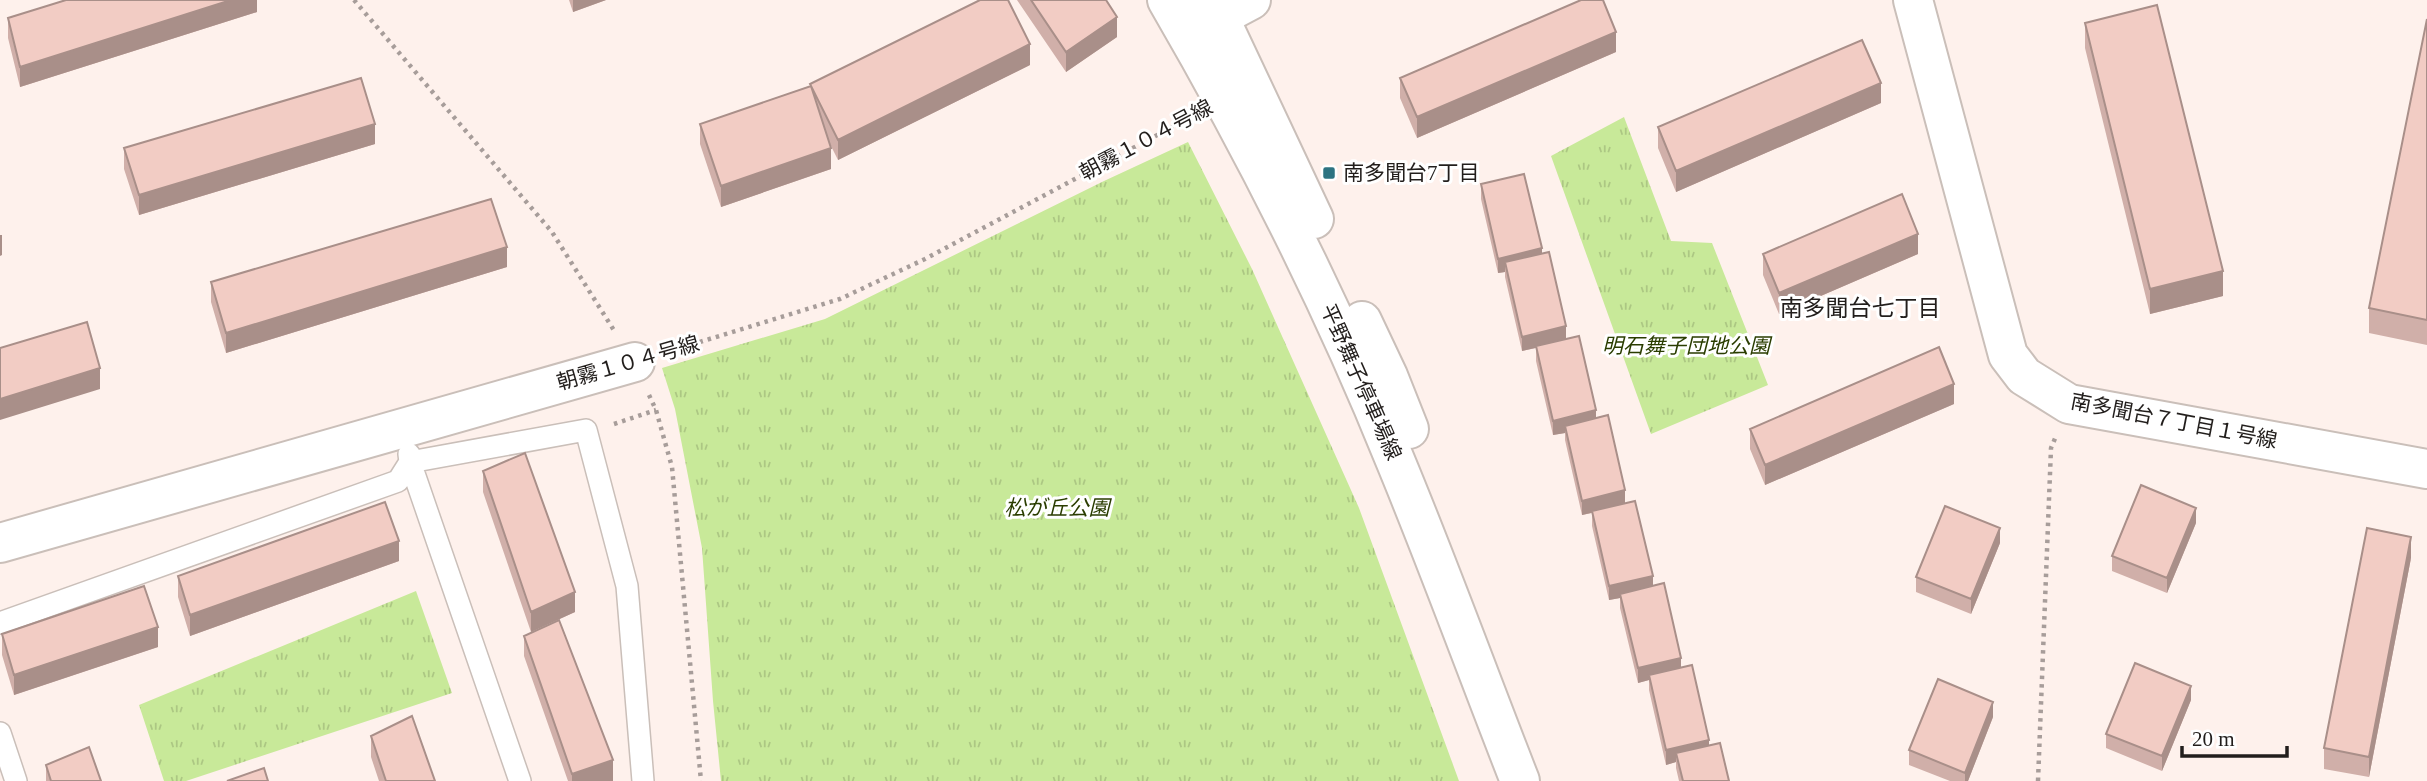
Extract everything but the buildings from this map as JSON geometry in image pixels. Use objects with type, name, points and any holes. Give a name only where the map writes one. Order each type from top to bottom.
[{"type":"main road","name":"平野舞子停車場線","points":[[1167,0],[1256,158],[1326,302],[1395,459],[1520,781]]},
{"type":"main road","name":"南多聞台７丁目１号線","points":[[1913,0],[2008,355],[2024,376],[2069,404],[2427,469]]},
{"type":"main road","name":"平野舞子停車場線","points":[[1226,6],[1388,376],[1544,781]]},
{"type":"main road","points":[[1191,42],[1226,6]]},
{"type":"main road","name":"朝霧１０４号線","points":[[0,543],[408,445],[635,362]]},
{"type":"lane","points":[[408,445],[586,430],[626,586],[643,781]]},
{"type":"lane","points":[[0,623],[398,481],[408,445]]},
{"type":"lane","points":[[408,445],[520,781]]},
{"type":"lane","points":[[0,733],[16,781]]},
{"type":"path","name":"朝霧１０４号線","points":[[635,362],[840,299],[925,259],[1024,204],[1223,101]]},
{"type":"path","points":[[2038,781],[2052,447],[2069,404]]},
{"type":"path","points":[[623,422],[656,410]]},
{"type":"green space","name":"明石舞子団地公園","points":[[1624,117],[1671,241],[1712,243],[1768,385],[1651,434],[1551,156]]},
{"type":"green space","name":"松が丘公園","points":[[1188,142],[1252,269],[1359,508],[1459,781],[721,781],[702,548],[675,409],[662,368],[825,319]]},
{"type":"green space","points":[[416,591],[452,693],[186,781],[164,781],[139,705]]},
{"type":"place","name":"南多聞台7丁目","points":[[1329,173]]},
{"type":"district","name":"南多聞台七丁目","points":[[1860,308]]}]
